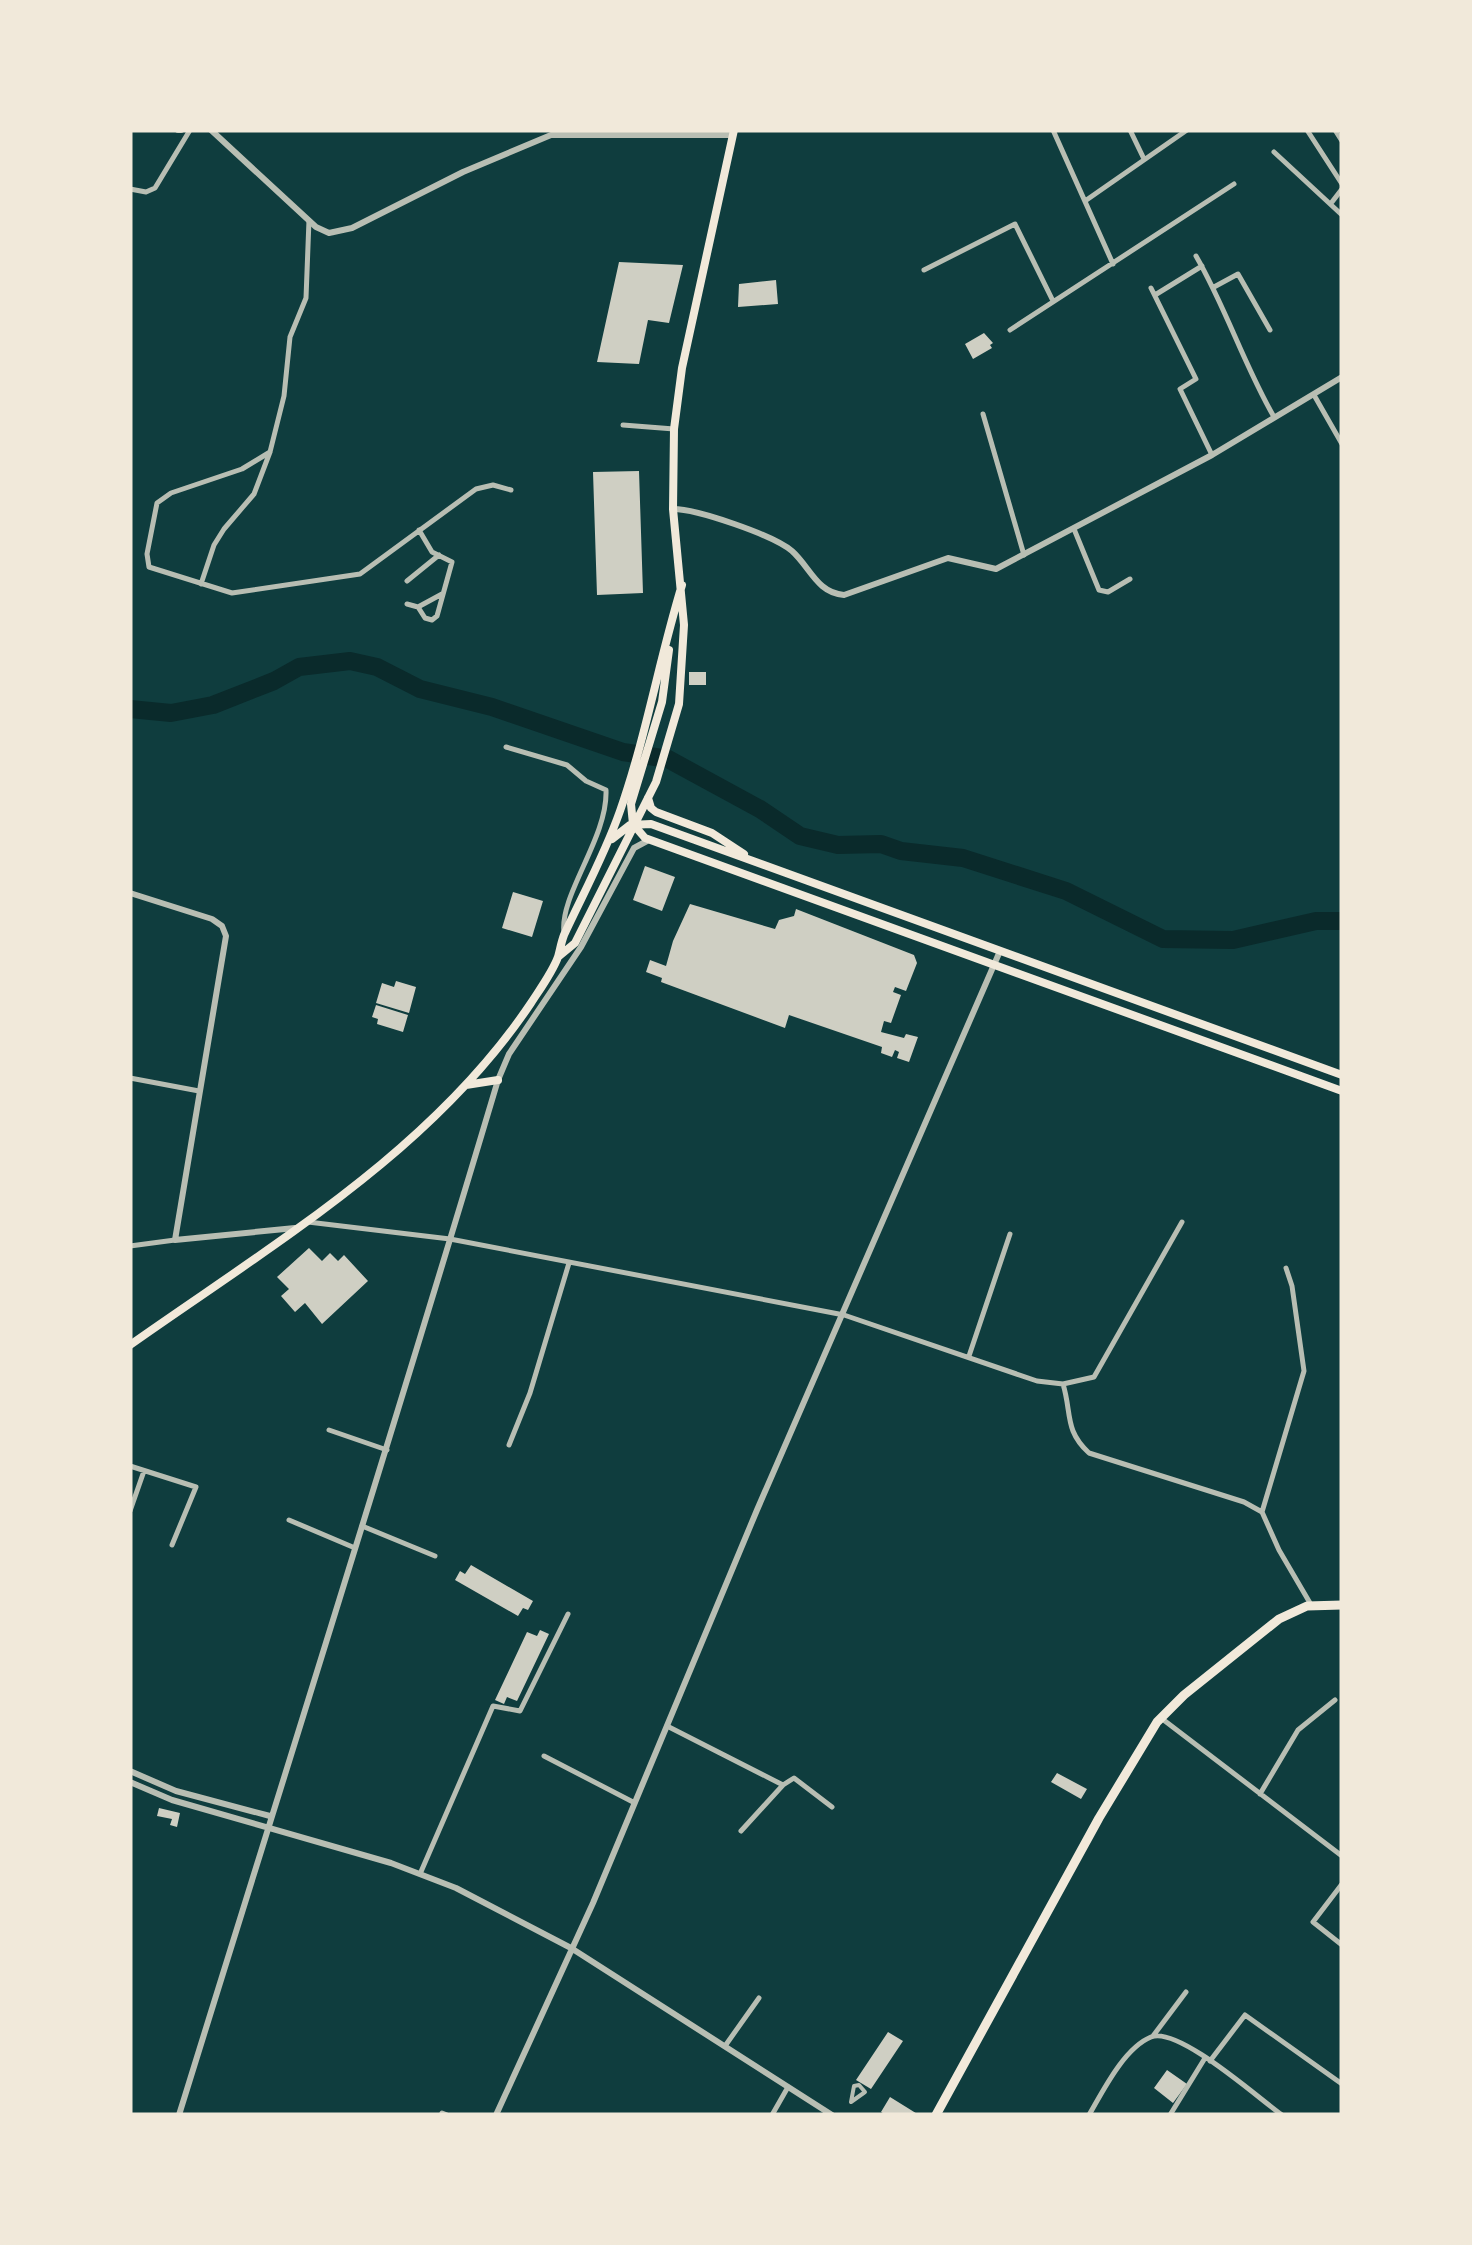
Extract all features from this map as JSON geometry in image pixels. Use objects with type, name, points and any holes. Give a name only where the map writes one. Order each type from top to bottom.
[{"type":"highway","points":[[936,2115],[1099,1818],[1161,1718],[1292,1611],[1342,1605]]},
{"type":"main road","points":[[558,957],[575,942],[656,782],[672,732],[683,676],[682,585],[672,509],[674,429],[682,368],[734,133]]},
{"type":"main road","points":[[130,1344],[398,1150],[466,1085],[530,1005],[558,957],[564,935],[636,775],[664,686],[671,620],[682,585]]},
{"type":"main road","points":[[636,775],[631,804],[634,824],[641,836],[652,842],[1342,1092]]},
{"type":"main road","points":[[648,796],[653,810],[712,833],[756,862]]},
{"type":"main road","points":[[606,846],[634,824],[651,824],[1342,1076]]},
{"type":"main road","points":[[466,1085],[498,1080]]},
{"type":"street","points":[[130,189],[146,192],[154,188],[190,130]]},
{"type":"street","points":[[211,130],[323,232],[343,232],[551,132],[734,133]]},
{"type":"street","points":[[1053,130],[1113,264]]},
{"type":"street","points":[[1130,130],[1144,160]]},
{"type":"street","points":[[1085,201],[1187,130]]},
{"type":"street","points":[[1306,130],[1342,186],[1331,203]]},
{"type":"street","points":[[1334,130],[1342,141]]},
{"type":"street","points":[[1274,152],[1342,215]]},
{"type":"street","points":[[1010,330],[1234,184]]},
{"type":"street","points":[[201,584],[214,545],[254,494],[270,452],[284,396],[290,337],[306,298],[309,220]]},
{"type":"street","points":[[924,270],[1015,224],[1053,302]]},
{"type":"street","points":[[1196,256],[1214,287],[1248,373],[1275,420]]},
{"type":"street","points":[[1202,266],[1153,291],[1196,379],[1180,388],[1212,455]]},
{"type":"street","points":[[1214,287],[1238,274],[1270,330]]},
{"type":"street","points":[[672,509],[695,510],[784,546],[825,590],[844,596],[948,558],[996,569],[1212,455],[1342,377]]},
{"type":"street","points":[[1314,394],[1342,444]]},
{"type":"street","points":[[984,414],[1024,555]]},
{"type":"street","points":[[624,425],[674,429]]},
{"type":"street","points":[[270,452],[242,470],[171,493],[154,507],[147,554],[149,568],[232,594],[360,574],[476,489],[492,485],[511,490]]},
{"type":"street","points":[[1074,529],[1098,590],[1108,592],[1130,580]]},
{"type":"street","points":[[407,604],[418,607],[425,618],[432,620],[441,609],[452,562],[432,552],[418,530]]},
{"type":"street","points":[[407,581],[439,555]]},
{"type":"street","points":[[418,607],[445,593]]},
{"type":"street","points":[[506,746],[567,765],[586,781],[606,790],[593,849],[564,916],[564,935]]},
{"type":"street","points":[[179,2115],[498,1080],[509,1054],[581,947],[634,848],[642,842],[652,842]]},
{"type":"street","points":[[130,893],[212,919],[226,933],[175,1240]]},
{"type":"street","points":[[496,2115],[1000,952]]},
{"type":"street","points":[[130,1078],[199,1091]]},
{"type":"street","points":[[305,1221],[450,1240],[844,1315],[1028,1379],[1063,1384],[1094,1377],[1182,1222]]},
{"type":"street","points":[[130,1246],[295,1228]]},
{"type":"street","points":[[970,1356],[1010,1234]]},
{"type":"street","points":[[509,1446],[530,1392],[569,1263]]},
{"type":"street","points":[[1286,1268],[1304,1371],[1262,1512],[1312,1606]]},
{"type":"street","points":[[1063,1384],[1070,1426],[1076,1440],[1089,1452],[1244,1502],[1262,1512]]},
{"type":"street","points":[[329,1430],[387,1450]]},
{"type":"street","points":[[130,1466],[196,1487],[172,1546]]},
{"type":"street","points":[[130,1511],[144,1471]]},
{"type":"street","points":[[289,1520],[355,1548]]},
{"type":"street","points":[[362,1526],[435,1556]]},
{"type":"street","points":[[420,1874],[493,1706],[520,1712],[568,1614]]},
{"type":"street","points":[[1260,1794],[1298,1730],[1335,1700]]},
{"type":"street","points":[[1161,1718],[1342,1856]]},
{"type":"street","points":[[666,1725],[782,1785]]},
{"type":"street","points":[[544,1756],[633,1802]]},
{"type":"street","points":[[130,1770],[174,1795],[270,1816]]},
{"type":"street","points":[[741,1831],[782,1785],[794,1778],[832,1807]]},
{"type":"street","points":[[130,1782],[456,1888],[571,1948],[832,2115]]},
{"type":"street","points":[[1342,1884],[1313,1922],[1342,1945]]},
{"type":"street","points":[[1090,2115],[1122,2062],[1153,2036],[1186,1992]]},
{"type":"street","points":[[725,2046],[759,1998]]},
{"type":"street","points":[[1170,2115],[1207,2060],[1245,2014],[1342,2084]]},
{"type":"street","points":[[1153,2036],[1173,2038],[1282,2115]]},
{"type":"street","points":[[772,2115],[788,2087]]},
{"type":"street","points":[[854,2097],[858,2091]]},
{"type":"building","points":[[619,262],[683,265],[669,323],[648,320],[639,364],[597,362]]},
{"type":"building","points":[[776,280],[778,304],[738,307],[739,284]]},
{"type":"building","points":[[984,333],[993,343],[992,348],[973,359],[965,344]]},
{"type":"building","points":[[639,471],[643,593],[597,595],[593,472]]},
{"type":"building","points":[[689,672],[706,672],[706,685],[689,685]]},
{"type":"building","points":[[645,866],[675,877],[662,911],[633,900]]},
{"type":"building","points":[[513,892],[543,901],[532,937],[502,928]]},
{"type":"building","points":[[690,904],[775,929],[779,920],[794,916],[796,909],[914,955],[917,963],[906,991],[895,987],[893,992],[901,995],[891,1023],[884,1021],[881,1032],[918,1037],[909,1062],[897,1058],[899,1052],[895,1050],[892,1057],[881,1053],[882,1047],[789,1015],[785,1028],[661,982],[662,978],[646,972],[650,960],[666,966]]},
{"type":"building","points":[[396,981],[416,987],[409,1013],[376,1003],[382,983],[394,987]]},
{"type":"building","points":[[376,1005],[408,1015],[403,1032],[377,1024],[378,1019],[372,1017]]},
{"type":"building","points":[[309,1248],[322,1261],[330,1253],[338,1261],[344,1255],[368,1281],[322,1324],[305,1303],[295,1312],[281,1296],[289,1289],[277,1277]]},
{"type":"building","points":[[471,1565],[533,1601],[528,1610],[523,1608],[518,1616],[455,1580],[460,1571],[465,1574]]},
{"type":"building","points":[[540,1630],[549,1634],[517,1701],[507,1697],[504,1704],[495,1700],[527,1632],[537,1636]]},
{"type":"building","points":[[1057,1773],[1087,1789],[1081,1799],[1051,1782]]},
{"type":"building","points":[[159,1808],[180,1813],[177,1827],[170,1825],[172,1819],[157,1816]]},
{"type":"building","points":[[888,2032],[903,2041],[871,2089],[856,2080]]},
{"type":"building","points":[[1167,2070],[1187,2084],[1173,2103],[1154,2088]]},
{"type":"building","points":[[890,2097],[919,2115],[881,2112]]},
{"type":"waterway","points":[[130,709],[171,713],[213,705],[299,667],[350,661],[377,667],[420,689],[492,707],[623,752],[668,759],[760,809],[800,836],[838,845],[881,844],[901,851],[963,858],[1066,891],[1163,939],[1233,940],[1316,921],[1342,921]]}]
